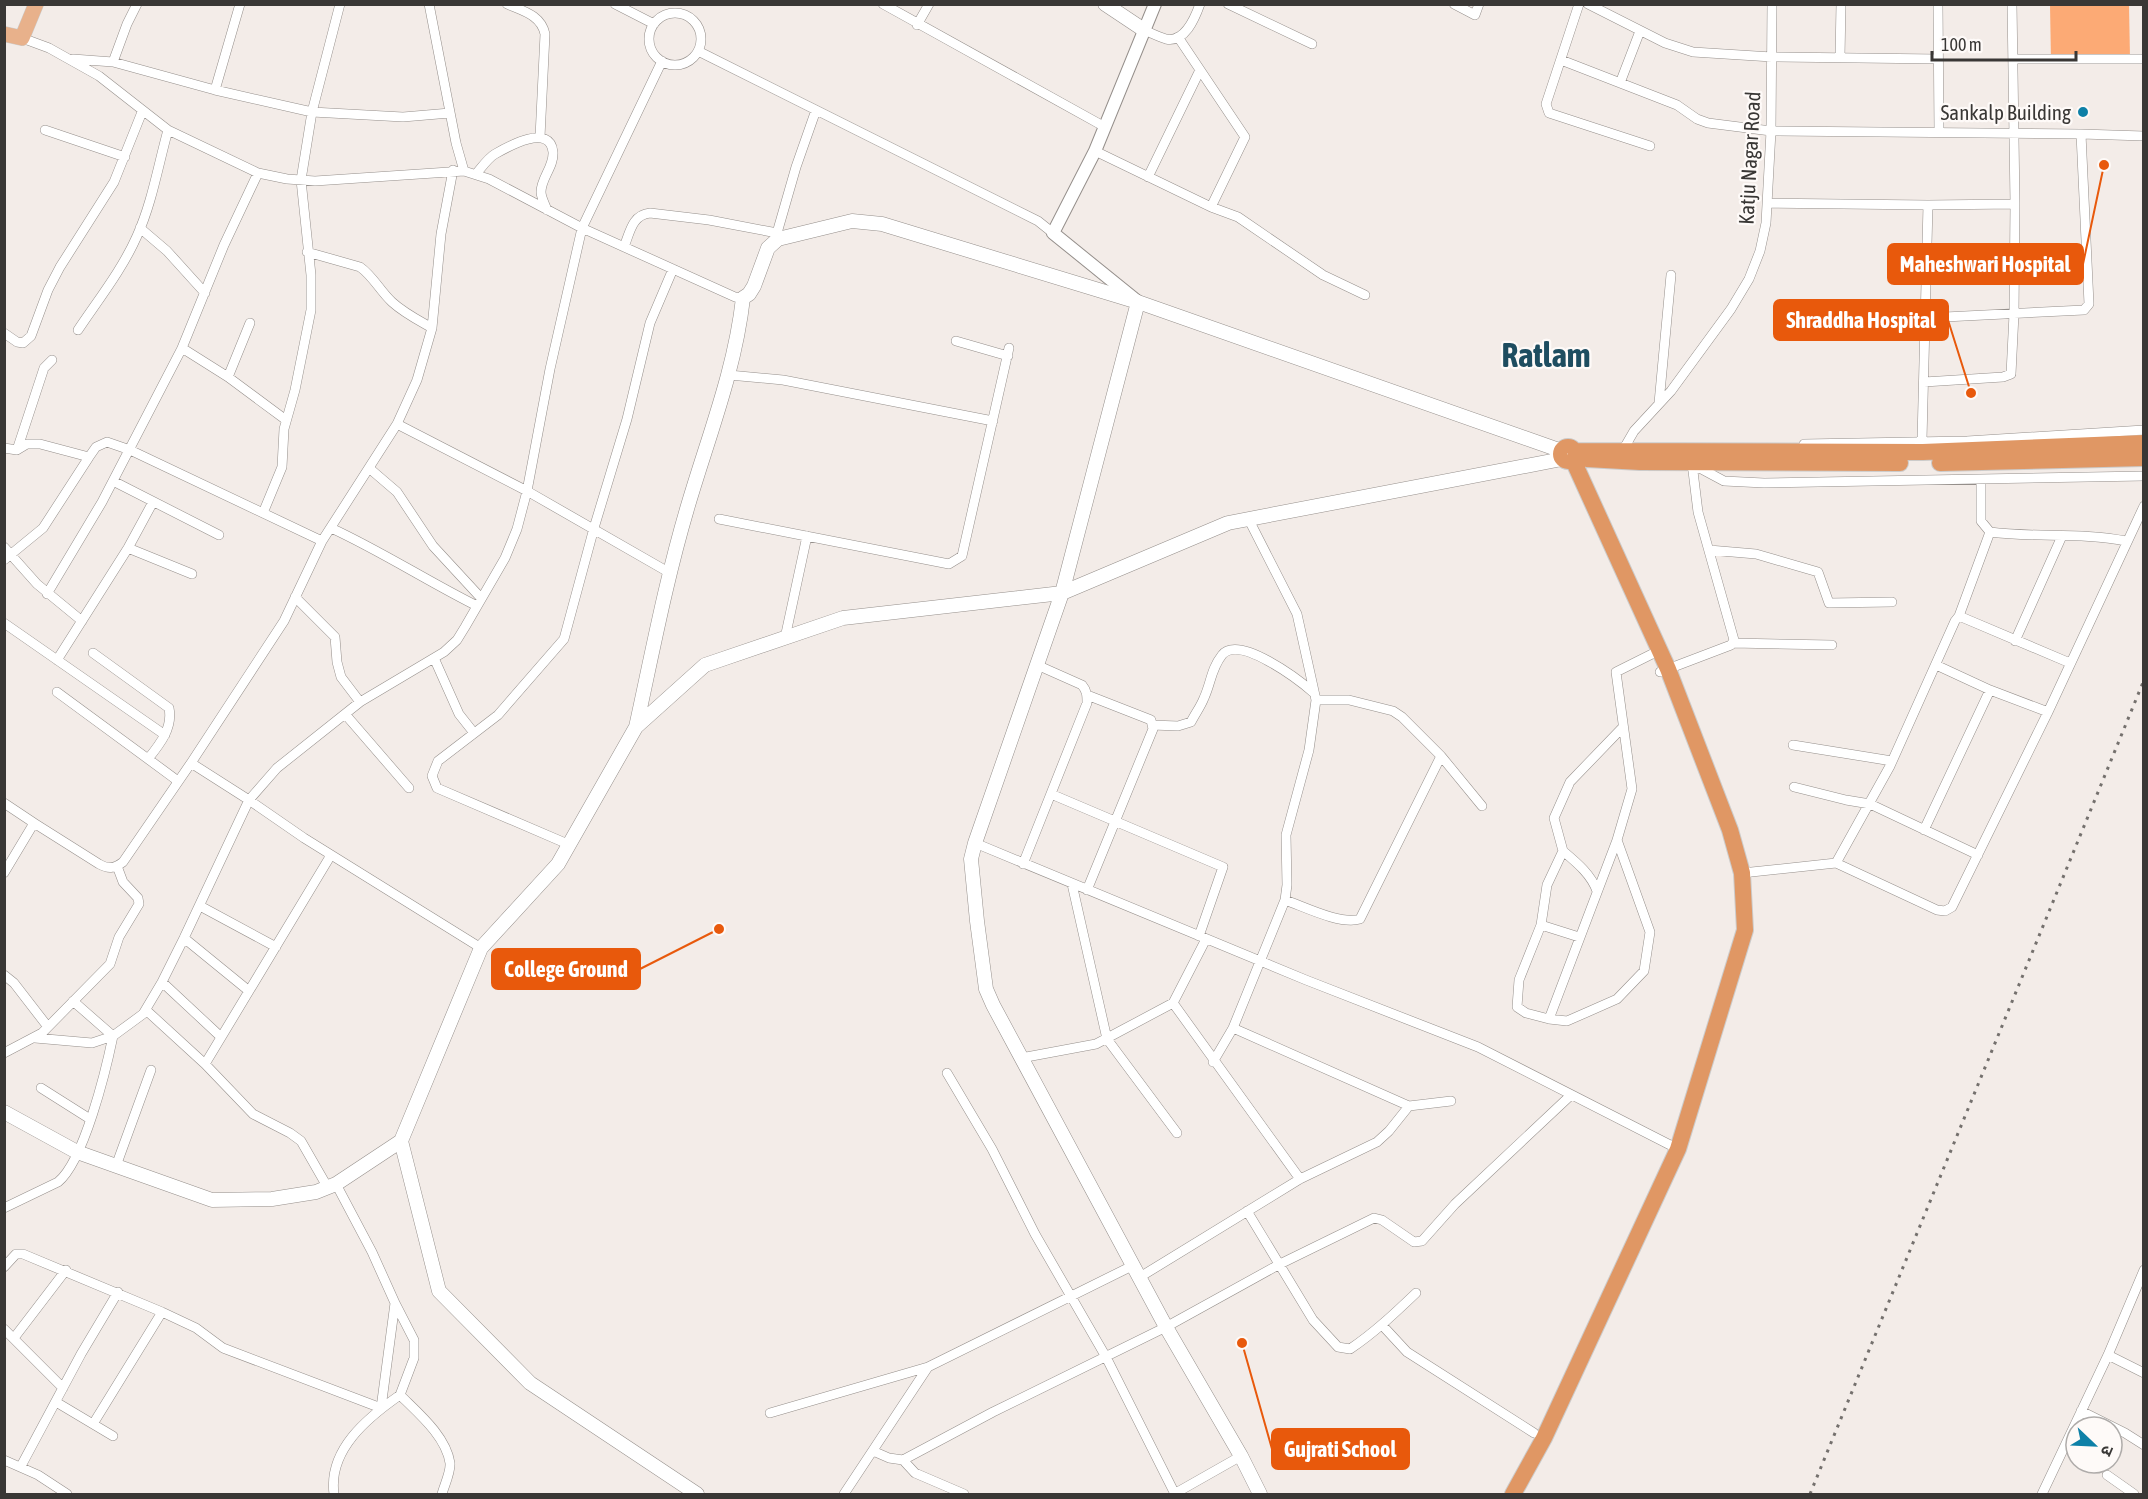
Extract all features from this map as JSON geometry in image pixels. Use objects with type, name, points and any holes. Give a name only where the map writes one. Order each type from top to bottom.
[{"type":"highway","points":[[1569,457],[1606,461],[1693,457],[1923,453],[2144,443]]},
{"type":"highway","points":[[1569,457],[1623,450],[1693,457],[1840,464],[2144,458]]},
{"type":"highway","points":[[1502,1494],[1674,1147],[1733,938],[1734,875],[1724,832],[1664,670],[1652,654],[1569,457]]},
{"type":"highway","points":[[1513,1494],[1544,1438],[1674,1147],[1744,930],[1742,873],[1730,830],[1664,670],[1569,457]]},
{"type":"main road","points":[[4,34],[22,38],[36,4]]},
{"type":"main road","points":[[1105,4],[1144,30]]},
{"type":"main road","points":[[4,1112],[77,1152],[212,1200],[272,1199],[316,1192],[332,1186],[401,1141],[481,948],[558,864],[636,727],[686,511],[729,375],[743,298],[754,286],[768,248],[778,236],[852,221],[882,225],[1138,302],[1569,457]]},
{"type":"main road","points":[[1138,302],[1062,593],[975,843],[971,859],[977,921],[986,988],[993,1005],[1167,1328],[1241,1456],[1260,1494]]},
{"type":"main road","points":[[636,727],[705,665],[843,618],[1062,593],[1228,523],[1569,457]]},
{"type":"main road","points":[[401,1141],[439,1291],[530,1383],[697,1494]]},
{"type":"street","points":[[113,62],[137,4]]},
{"type":"street","points":[[215,90],[240,4]]},
{"type":"street","points":[[263,513],[282,467],[286,420],[295,390],[311,310],[312,291],[301,180],[312,112],[340,4]]},
{"type":"street","points":[[429,4],[464,171]]},
{"type":"street","points":[[507,4],[531,15],[544,26],[546,34],[540,137]]},
{"type":"street","points":[[615,4],[654,24]]},
{"type":"street","points":[[685,15],[690,4]]},
{"type":"street","points":[[883,4],[1105,127]]},
{"type":"street","points":[[917,24],[929,4]]},
{"type":"street","points":[[1053,233],[1095,151],[1155,4]]},
{"type":"street","points":[[1144,30],[1167,39],[1178,37],[1189,28],[1200,4]]},
{"type":"street","points":[[1228,4],[1312,44]]},
{"type":"street","points":[[1454,4],[1474,15],[1479,4]]},
{"type":"street","points":[[1579,4],[1546,104],[1549,113],[1650,146]]},
{"type":"street","points":[[1588,4],[1665,43],[1693,52],[1772,57],[1938,59]]},
{"type":"street","name":"Katju Nagar Road","points":[[1623,450],[1634,431],[1659,403],[1731,309],[1749,279],[1760,251],[1766,223],[1771,131],[1772,4]]},
{"type":"street","points":[[1840,57],[1841,4]]},
{"type":"street","points":[[1938,4],[1939,132]]},
{"type":"street","points":[[1924,382],[2003,377],[2011,374],[2015,204],[2013,4]]},
{"type":"street","points":[[668,14],[685,15],[692,19],[700,34],[698,51],[686,62],[678,65],[662,61],[656,56],[650,40],[654,24],[668,14]]},
{"type":"street","points":[[1620,83],[1640,31]]},
{"type":"street","points":[[1178,37],[1245,137],[1211,207]]},
{"type":"street","points":[[22,38],[72,59],[99,76],[142,112],[168,130],[258,173],[315,181],[453,170],[476,174],[582,228],[735,297],[743,298]]},
{"type":"street","points":[[698,51],[1038,221],[1138,302]]},
{"type":"street","points":[[2013,58],[2144,59]]},
{"type":"street","points":[[72,59],[113,62],[215,90],[312,112],[403,117],[450,112]]},
{"type":"street","points":[[1561,60],[1677,105],[1703,122],[1771,131],[2144,136]]},
{"type":"street","points":[[35,1038],[92,1043],[113,1036],[146,1010],[200,906],[249,800],[276,768],[360,702],[444,652],[457,640],[505,558],[517,529],[582,228],[662,61]]},
{"type":"street","points":[[1149,177],[1200,70]]},
{"type":"street","points":[[624,247],[638,216],[650,213],[709,220],[778,236],[796,167],[816,110]]},
{"type":"street","points":[[4,333],[23,343],[31,336],[48,290],[114,182],[142,112]]},
{"type":"street","points":[[45,130],[125,157]]},
{"type":"street","points":[[78,330],[119,269],[140,228],[168,130]]},
{"type":"street","points":[[1925,318],[2084,309],[2089,304],[2081,134]]},
{"type":"street","points":[[476,174],[493,155],[528,138],[546,139],[553,152],[552,163],[541,192],[547,210]]},
{"type":"street","points":[[1095,151],[1211,207],[1238,217],[1323,275],[1365,295]]},
{"type":"street","points":[[4,803],[107,868],[123,862],[284,621],[322,541],[397,424],[417,380],[432,328],[441,234],[453,170]]},
{"type":"street","points":[[46,594],[113,481],[182,348],[224,245],[258,173]]},
{"type":"street","points":[[1767,204],[2015,204]]},
{"type":"street","points":[[1922,440],[1928,205]]},
{"type":"street","points":[[140,228],[167,251],[205,293]]},
{"type":"street","points":[[307,252],[360,267],[367,272],[391,302],[432,328]]},
{"type":"street","points":[[570,845],[437,788],[432,776],[438,761],[498,715],[560,645],[566,633],[594,528],[627,419],[650,323],[673,269]]},
{"type":"street","points":[[1659,403],[1671,274]]},
{"type":"street","points":[[228,377],[250,323]]},
{"type":"street","points":[[719,519],[949,564],[957,561],[962,556],[1008,352],[956,341]]},
{"type":"street","points":[[182,348],[228,377],[286,420]]},
{"type":"street","points":[[17,450],[44,368],[52,360]]},
{"type":"street","points":[[729,375],[783,380],[993,422]]},
{"type":"street","points":[[397,424],[527,491],[670,573]]},
{"type":"street","points":[[1693,457],[1738,446],[1922,440],[1967,441],[2144,430]]},
{"type":"street","points":[[82,621],[46,594],[7,554],[43,528],[96,447],[103,443],[113,443],[129,450],[322,541]]},
{"type":"street","points":[[4,448],[17,450],[27,444],[40,444],[89,457]]},
{"type":"street","points":[[1693,457],[1725,481],[1754,483],[2144,476]]},
{"type":"street","points":[[1693,457],[1698,512],[1733,643]]},
{"type":"street","points":[[369,468],[397,492],[433,546],[479,602]]},
{"type":"street","points":[[1981,480],[1982,520],[1990,532]]},
{"type":"street","points":[[113,481],[219,535]]},
{"type":"street","points":[[57,660],[128,548],[153,502]]},
{"type":"street","points":[[1742,873],[1836,863],[1937,910],[1945,911],[1952,907],[2048,712],[2144,506]]},
{"type":"street","points":[[1213,1062],[1233,1028],[1285,900],[1286,835],[1309,750],[1315,696],[1297,614],[1249,520]]},
{"type":"street","points":[[331,528],[375,548],[427,581],[479,602]]},
{"type":"street","points":[[1990,532],[2107,537],[2126,542]]},
{"type":"street","points":[[1836,863],[1892,761],[1959,616],[1990,532]]},
{"type":"street","points":[[785,638],[807,536]]},
{"type":"street","points":[[2015,641],[2062,536]]},
{"type":"street","points":[[128,548],[192,574]]},
{"type":"street","points":[[1708,550],[1756,554],[1818,572],[1829,603],[1892,602]]},
{"type":"street","points":[[296,597],[335,637],[341,677],[360,702]]},
{"type":"street","points":[[1959,616],[2070,663]]},
{"type":"street","points":[[4,623],[165,735]]},
{"type":"street","points":[[1664,670],[1733,643],[1832,645]]},
{"type":"street","points":[[1152,725],[1178,726],[1191,722],[1204,698],[1212,669],[1224,653],[1232,649],[1268,660],[1292,674],[1315,696],[1349,700],[1393,711],[1441,756],[1482,806]]},
{"type":"street","points":[[93,653],[169,708],[170,719],[165,735],[148,759]]},
{"type":"street","points":[[1549,1019],[1617,840],[1632,789],[1616,672],[1652,654]]},
{"type":"street","points":[[434,658],[459,714],[474,733]]},
{"type":"street","points":[[1023,864],[1086,703],[1087,695],[1086,689],[1082,686],[1037,665]]},
{"type":"street","points":[[1936,665],[1990,690],[2048,712]]},
{"type":"street","points":[[1924,830],[1990,690]]},
{"type":"street","points":[[57,692],[178,781]]},
{"type":"street","points":[[1087,695],[1151,720],[1153,729],[1087,890]]},
{"type":"street","points":[[345,714],[409,788]]},
{"type":"street","points":[[1597,891],[1595,884],[1582,867],[1563,851],[1554,818],[1570,782],[1623,727]]},
{"type":"street","points":[[1793,745],[1892,761]]},
{"type":"street","points":[[1285,900],[1340,919],[1353,921],[1360,919],[1441,756]]},
{"type":"street","points":[[191,763],[331,855],[481,948]]},
{"type":"street","points":[[1794,787],[1870,804],[1978,855]]},
{"type":"street","points":[[1022,1058],[1096,1044],[1173,1003],[1202,938],[1223,867],[1051,794]]},
{"type":"street","points":[[4,873],[9,858],[34,823]]},
{"type":"street","points":[[1563,851],[1547,885],[1541,925],[1519,980],[1517,1006],[1536,1016],[1568,1022],[1617,999],[1644,971],[1650,933],[1617,840]]},
{"type":"street","points":[[975,843],[1261,962],[1478,1047],[1674,1147]]},
{"type":"street","points":[[205,1064],[331,855]]},
{"type":"street","points":[[4,1053],[35,1038],[110,964],[118,937],[139,904],[138,898],[123,882],[117,866]]},
{"type":"street","points":[[1072,884],[1107,1039],[1177,1133]]},
{"type":"street","points":[[200,906],[276,947]]},
{"type":"street","points":[[1541,925],[1579,937]]},
{"type":"street","points":[[184,938],[249,992]]},
{"type":"street","points":[[4,975],[14,983],[48,1027]]},
{"type":"street","points":[[162,982],[221,1037]]},
{"type":"street","points":[[73,1001],[113,1036]]},
{"type":"street","points":[[1173,1003],[1213,1062],[1300,1179]]},
{"type":"street","points":[[146,1010],[205,1064],[253,1114],[301,1141],[332,1186],[372,1252],[414,1340],[414,1358],[400,1395],[363,1423],[343,1449],[332,1481],[334,1494]]},
{"type":"street","points":[[1233,1028],[1409,1106],[1451,1101]]},
{"type":"street","points":[[4,1208],[60,1180],[77,1152],[90,1119],[105,1074],[113,1036]]},
{"type":"street","points":[[116,1166],[152,1070]]},
{"type":"street","points":[[947,1073],[992,1149],[1035,1234],[1106,1357],[1174,1494],[1241,1456]]},
{"type":"street","points":[[41,1089],[90,1119]]},
{"type":"street","points":[[873,1450],[889,1458],[903,1460],[993,1412],[1167,1328],[1280,1264],[1374,1218],[1382,1220],[1414,1242],[1422,1241],[1455,1204],[1571,1095]]},
{"type":"street","points":[[770,1413],[928,1367],[1071,1296],[1137,1271],[1247,1211],[1300,1179],[1377,1142],[1409,1106]]},
{"type":"street","points":[[1247,1211],[1313,1320],[1338,1347],[1350,1349],[1382,1325],[1416,1293]]},
{"type":"street","points":[[4,1267],[20,1253],[66,1270],[196,1328],[223,1348],[381,1408]]},
{"type":"street","points":[[14,1338],[66,1270]]},
{"type":"street","points":[[2042,1494],[2108,1355],[2144,1270]]},
{"type":"street","points":[[21,1466],[118,1292]]},
{"type":"street","points":[[381,1408],[395,1303]]},
{"type":"street","points":[[93,1425],[162,1312]]},
{"type":"street","points":[[1382,1325],[1407,1352],[1534,1433]]},
{"type":"street","points":[[4,1329],[63,1388]]},
{"type":"street","points":[[2108,1355],[2144,1373]]},
{"type":"street","points":[[844,1494],[928,1367]]},
{"type":"street","points":[[400,1395],[427,1423],[442,1443],[450,1464],[442,1494]]},
{"type":"street","points":[[56,1402],[113,1436]]},
{"type":"street","points":[[2081,1411],[2144,1445]]},
{"type":"street","points":[[4,1460],[21,1466],[67,1494]]},
{"type":"street","points":[[903,1460],[915,1473],[964,1494]]},
{"type":"street","points":[[2107,1475],[2134,1494]]},
{"type":"shaded area","points":[[2050,5],[2129,5],[2130,58],[2051,61]]},
{"type":"railway","points":[[1810,1494],[2144,680]]},
{"type":"place","name":"Sankalp Building","points":[[2083,112]]},
{"type":"place","name":"Maheshwari Hospital","points":[[2104,165]]},
{"type":"place","name":"Shraddha Hospital","points":[[1971,393]]},
{"type":"place","name":"College Ground","points":[[719,929]]},
{"type":"place","name":"Gujrati School","points":[[1242,1343]]},
{"type":"district","name":"Ratlam","points":[[1546,355]]}]
